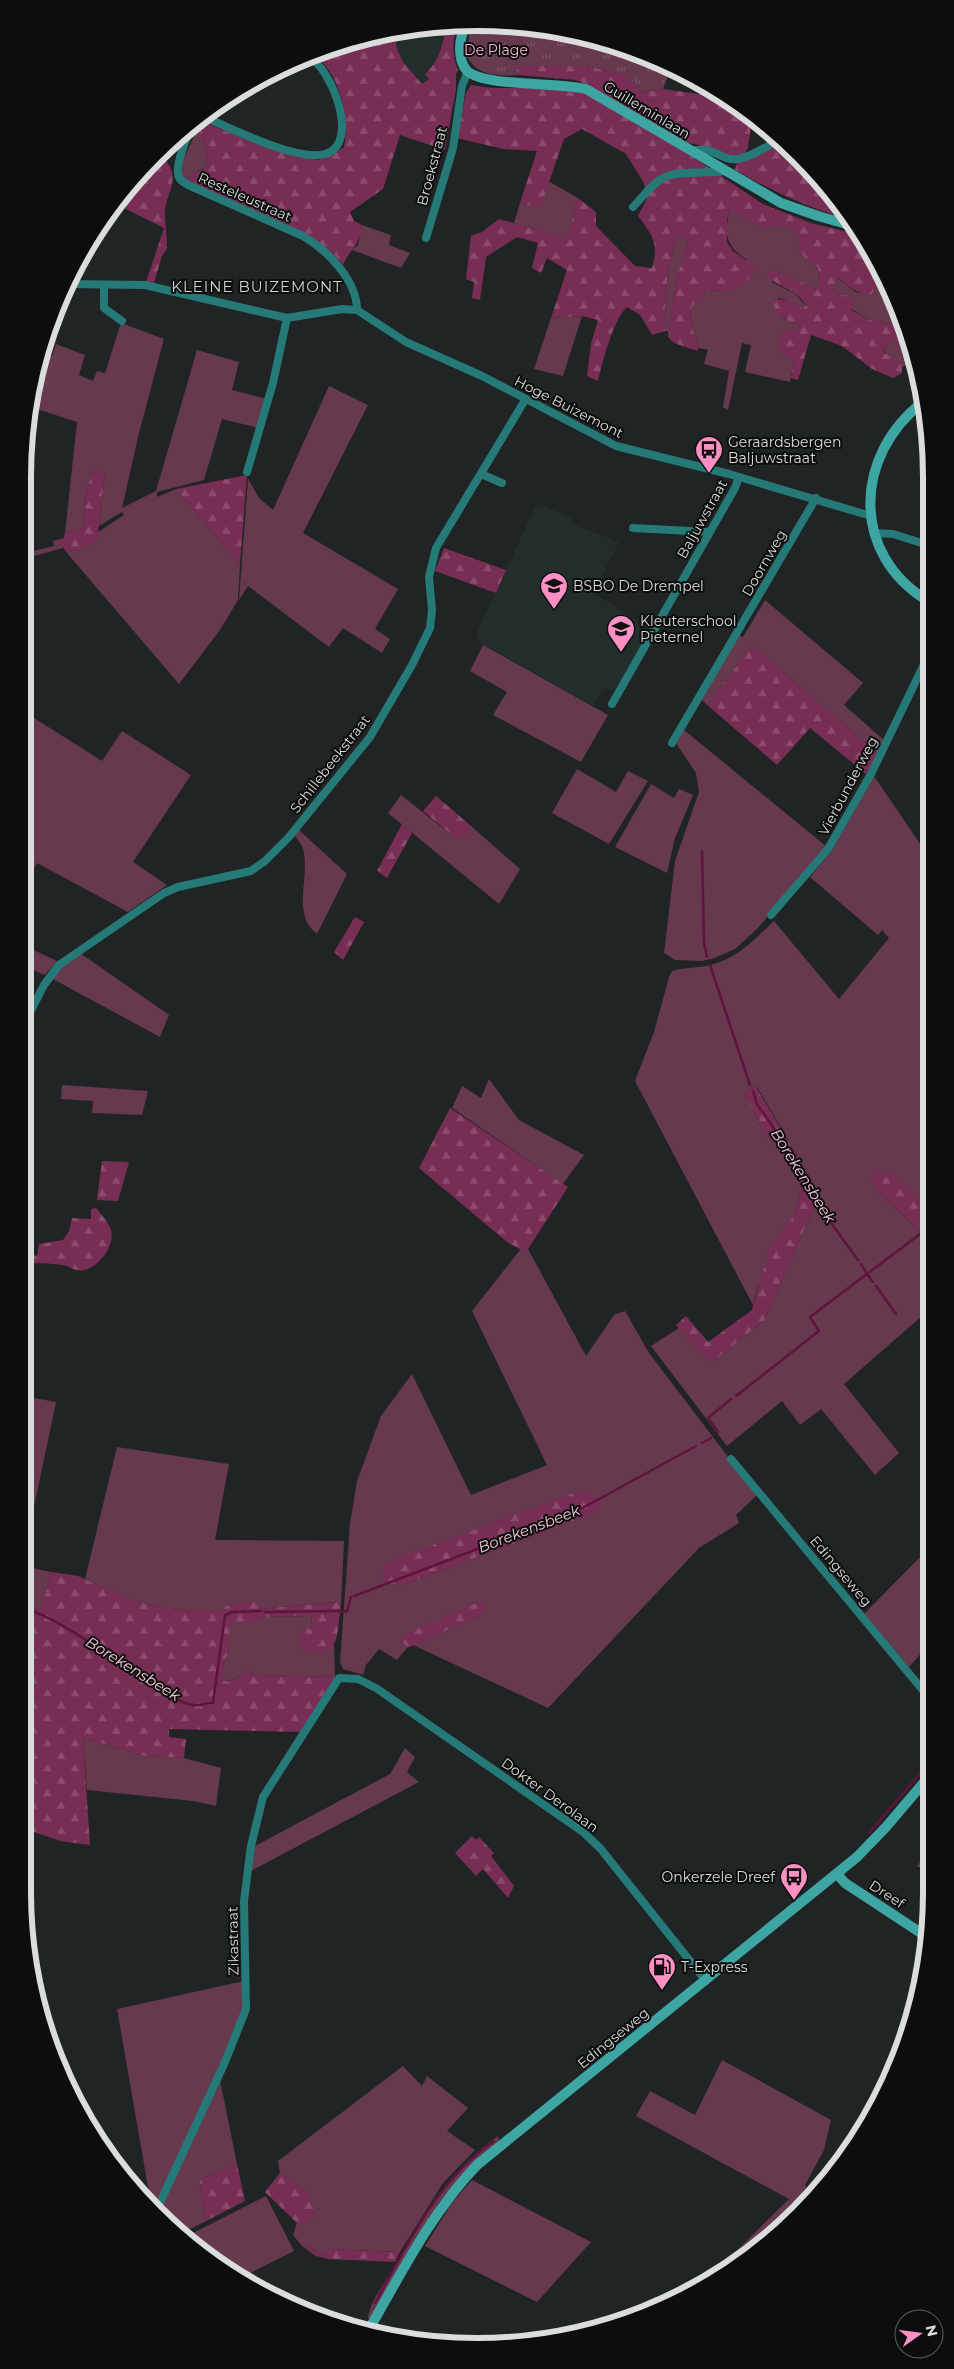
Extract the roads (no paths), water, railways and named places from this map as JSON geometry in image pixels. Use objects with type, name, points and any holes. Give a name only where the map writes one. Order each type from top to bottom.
[{"type":"main road","points":[[465,31],[460,42],[460,58],[468,71]]},
{"type":"main road","name":"Guilleminlaan","points":[[468,71],[492,80],[572,85],[586,89],[725,172],[781,203],[843,222]]},
{"type":"main road","points":[[917,408],[894,431],[884,446],[875,468],[870,490],[874,533],[889,564],[910,587],[923,597]]},
{"type":"main road","name":"Edingseweg","points":[[371,2325],[438,2211],[458,2185],[477,2165],[857,1857],[886,1827],[923,1783]]},
{"type":"main road","name":"Dreef","points":[[837,1874],[845,1883],[921,1933]]},
{"type":"street","name":"Resteleustraat","points":[[211,120],[262,142],[318,156],[327,154],[334,150],[338,143],[341,126],[338,101],[322,67],[315,62]]},
{"type":"street","name":"Broekstraat","points":[[426,238],[453,148],[462,86],[468,71]]},
{"type":"street","name":"Resteleustraat","points":[[188,138],[180,156],[177,173],[179,179],[188,185],[303,236],[318,246],[335,261],[357,300],[357,310]]},
{"type":"street","points":[[691,152],[703,148],[721,156],[737,159],[772,143]]},
{"type":"street","points":[[633,207],[666,176],[681,173],[705,174],[725,172]]},
{"type":"street","points":[[75,284],[145,286],[287,318],[342,309],[357,310]]},
{"type":"street","points":[[104,285],[104,308],[122,321]]},
{"type":"street","name":"Hoge Buizemont","points":[[357,310],[406,342],[482,376],[616,446],[739,476],[871,516]]},
{"type":"street","points":[[247,472],[273,383],[287,318]]},
{"type":"street","name":"Schillebeekstraat","points":[[31,1012],[52,973],[73,954],[164,893],[178,887],[230,877],[258,867],[276,853],[295,830],[370,737],[412,665],[430,628],[432,610],[428,586],[436,548],[525,400]]},
{"type":"street","points":[[481,474],[502,482]]},
{"type":"street","name":"Baljuwstraat","points":[[612,704],[739,476]]},
{"type":"street","name":"Doornweg","points":[[672,743],[816,498]]},
{"type":"street","points":[[633,528],[709,532]]},
{"type":"street","points":[[874,533],[892,534],[923,543]]},
{"type":"street","name":"Vierbunderweg","points":[[771,914],[828,850],[871,774],[923,666]]},
{"type":"street","name":"Edingseweg","points":[[731,1459],[923,1690]]},
{"type":"street","name":"Dokter Derolaan","points":[[339,1678],[358,1679],[376,1688],[589,1837],[706,1981]]},
{"type":"street","name":"Zikastraat","points":[[159,2204],[225,2062],[246,2010],[244,1901],[251,1846],[263,1797],[339,1678]]},
{"type":"waterway","name":"Borekensbeek","points":[[702,851],[704,943],[707,957]]},
{"type":"waterway","name":"Borekensbeek","points":[[710,965],[750,1085]]},
{"type":"waterway","name":"Borekensbeek","points":[[753,1091],[757,1104],[793,1156],[816,1202],[858,1260]]},
{"type":"waterway","points":[[873,1282],[867,1274],[923,1232]]},
{"type":"waterway","name":"Borekensbeek","points":[[736,1396],[819,1331],[810,1317],[867,1274],[861,1264]]},
{"type":"waterway","points":[[876,1286],[896,1314]]},
{"type":"waterway","name":"Borekensbeek","points":[[718,1432],[708,1418],[731,1399]]},
{"type":"waterway","name":"Borekensbeek","points":[[702,1443],[711,1438]]},
{"type":"waterway","name":"Borekensbeek","points":[[354,1596],[577,1511],[696,1446]]},
{"type":"waterway","name":"Borekensbeek","points":[[344,1611],[347,1612],[351,1597]]},
{"type":"waterway","name":"Borekensbeek","points":[[31,1610],[75,1633],[175,1698],[185,1703],[197,1705],[213,1703],[225,1615],[232,1612],[261,1611]]},
{"type":"waterway","name":"Borekensbeek","points":[[265,1612],[341,1611]]},
{"type":"waterway","points":[[869,1833],[923,1770]]},
{"type":"waterway","points":[[375,2303],[412,2236],[440,2194],[456,2174],[494,2141]]},
{"type":"place","name":"Geraardsbergen Baljuwstraat","points":[[709,474]]},
{"type":"place","name":"BSBO De Drempel","points":[[554,610]]},
{"type":"place","name":"Kleuterschool Pïeternel","points":[[621,653]]},
{"type":"place","name":"Onkerzele Dreef","points":[[794,1901]]},
{"type":"place","name":"T-Express","points":[[662,1991]]},
{"type":"district","name":"KLEINE BUIZEMONT","points":[[257,287]]},
{"type":"park label","name":"De Plage","points":[[496,50]]}]
